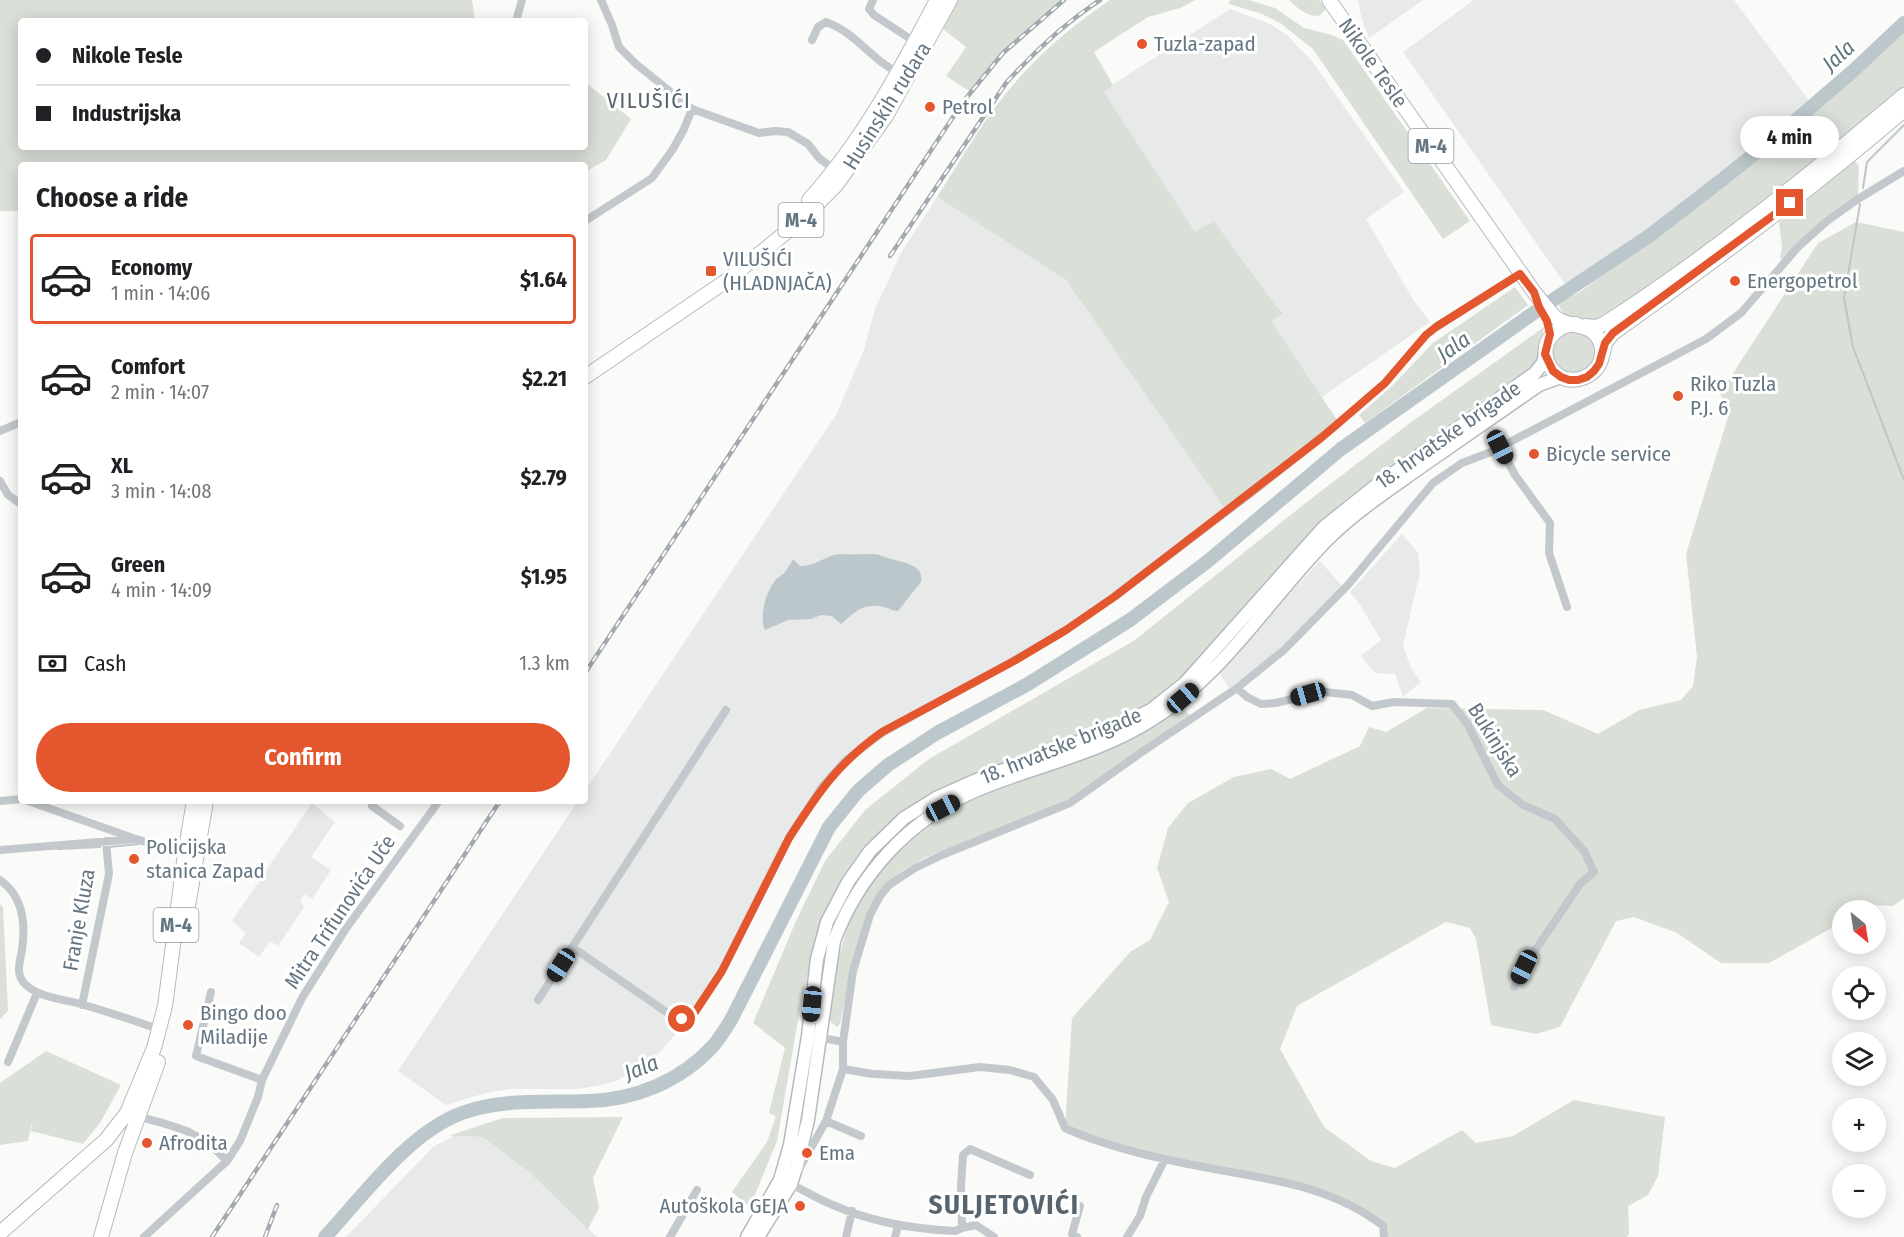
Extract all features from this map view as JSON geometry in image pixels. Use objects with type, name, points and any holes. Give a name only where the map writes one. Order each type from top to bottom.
[{"type":"main road","name":"Husinskih rudara","points":[[588,365],[720,275],[795,215],[835,170],[875,114],[937,0]]},
{"type":"main road","name":"Husinskih rudara","points":[[588,374],[726,280],[800,221],[836,185],[886,116],[950,0]]},
{"type":"main road","name":"Nikole Tesle","points":[[1329,0],[1534,292],[1539,307],[1551,319],[1548,339]]},
{"type":"main road","points":[[1551,319],[1596,327],[1604,324],[1678,273],[1790,189],[1904,94]]},
{"type":"main road","points":[[1545,354],[1553,371],[1561,377],[1569,380],[1587,377],[1594,371],[1605,343],[1613,333],[1773,217],[1842,163],[1904,110]]},
{"type":"main road","points":[[1548,339],[1560,327],[1581,325],[1598,338],[1602,355]]},
{"type":"main road","name":"M-4","points":[[1545,354],[1548,339]]},
{"type":"main road","name":"18. hrvatske brigade","points":[[758,1237],[791,1184],[808,1120],[817,959],[827,922],[848,882],[870,851],[904,818],[936,798],[974,781],[1105,732],[1151,710],[1185,683],[1324,527],[1374,487],[1535,373],[1543,363],[1545,354]]},
{"type":"main road","name":"18. hrvatske brigade","points":[[747,1237],[780,1180],[790,1145],[834,941],[845,913],[882,859],[917,824],[975,791],[1086,753],[1149,722],[1176,703],[1202,682],[1328,539],[1357,514],[1437,455],[1539,385],[1561,377]]},
{"type":"main road","name":"M-4","points":[[0,1233],[132,1115],[168,1035],[190,856],[194,804]]},
{"type":"main road","name":"M-4","points":[[101,1237],[125,1153],[132,1115],[160,1030],[190,856],[205,804]]},
{"type":"main road","points":[[106,1140],[114,1142],[125,1153]]},
{"type":"street","points":[[517,18],[522,0]]},
{"type":"street","points":[[601,0],[619,46],[636,64],[692,109],[759,133],[788,132],[808,144],[819,158],[835,170]]},
{"type":"street","name":"Husinskih rudara","points":[[873,0],[869,9],[874,15],[915,42]]},
{"type":"street","name":"Husinskih rudara","points":[[812,40],[818,27],[826,22],[832,24],[855,38],[890,69],[898,72]]},
{"type":"street","points":[[588,219],[652,178],[673,149],[692,109]]},
{"type":"street","points":[[994,1237],[976,1225],[959,1232],[936,1234],[897,1226],[834,1206],[791,1184],[825,1121],[843,1069],[843,1042],[853,971],[870,915],[889,885],[906,873],[942,855],[1070,803],[1237,688],[1284,650],[1347,586],[1433,483],[1462,463],[1500,447],[1707,339],[1741,313],[1798,247],[1827,221],[1858,198],[1904,171]]},
{"type":"street","points":[[572,947],[675,1018],[689,1017],[695,1012],[722,971],[789,838],[822,787],[845,760],[882,732],[1014,661],[1066,630],[1114,597],[1330,431],[1385,383],[1426,335],[1436,327],[1520,274]]},
{"type":"street","points":[[0,431],[18,423]]},
{"type":"street","points":[[1500,447],[1515,475],[1550,523],[1549,553],[1567,607]]},
{"type":"street","points":[[0,481],[4,496],[18,503]]},
{"type":"street","name":"Bukinjska","points":[[1237,688],[1247,697],[1261,704],[1275,704],[1324,692],[1352,695],[1372,705],[1394,702],[1452,704],[1468,725],[1498,785],[1523,805],[1555,819],[1584,851],[1594,872],[1580,884],[1524,967],[1514,987]]},
{"type":"street","points":[[538,1000],[726,710]]},
{"type":"street","points":[[0,801],[18,799]]},
{"type":"street","points":[[37,804],[190,856]]},
{"type":"street","name":"Mitra Trifunovića Uče","points":[[373,804],[372,806],[400,826]]},
{"type":"street","name":"Mitra Trifunovića Uče","points":[[144,1237],[227,1161],[240,1141],[262,1080],[302,998],[345,930],[437,804]]},
{"type":"street","points":[[0,850],[136,839]]},
{"type":"street","name":"Franje Kluza","points":[[82,1005],[109,874],[106,841]]},
{"type":"street","points":[[0,880],[10,887],[23,911],[19,974],[24,984],[38,993],[8,1062]]},
{"type":"street","points":[[211,992],[196,1056],[262,1080]]},
{"type":"street","name":"Franje Kluza","points":[[38,993],[160,1030]]},
{"type":"street","points":[[814,1036],[843,1042]]},
{"type":"street","points":[[843,1069],[873,1074],[910,1076],[980,1067],[1010,1070],[1034,1077],[1053,1100],[1065,1128],[1069,1130],[1108,1145],[1165,1159],[1287,1183],[1346,1202],[1365,1211],[1383,1226],[1384,1237]]},
{"type":"street","points":[[132,1115],[190,1131],[211,1145],[227,1161]]},
{"type":"street","points":[[825,1121],[861,1136]]},
{"type":"street","points":[[959,1232],[963,1155],[970,1149],[1030,1175]]},
{"type":"street","points":[[1127,1237],[1140,1216],[1146,1197],[1165,1159]]},
{"type":"street","points":[[670,1237],[697,1190]]},
{"type":"street","points":[[1077,1237],[1072,1234],[1080,1206]]},
{"type":"street","points":[[846,1237],[852,1211]]},
{"type":"street","points":[[895,1237],[897,1226]]},
{"type":"shaded area","points":[[0,0],[472,0],[475,18],[18,18],[18,150],[588,150],[588,84],[631,119],[606,160],[588,170],[588,162],[18,162],[18,211],[0,211]]},
{"type":"shaded area","points":[[958,0],[1064,0],[1003,53],[971,92],[946,76],[966,47],[943,29]]},
{"type":"shaded area","points":[[1110,0],[1195,0],[1180,8],[1148,17],[1094,52],[1113,85],[1104,92],[1195,232],[1214,221],[1283,314],[1272,322],[1339,423],[1227,512],[1066,280],[937,197],[986,120],[1016,82],[1053,44]]},
{"type":"shaded area","points":[[1230,0],[1248,0],[1275,8],[1304,28],[1343,40],[1470,221],[1443,239],[1313,49],[1280,23],[1262,14],[1229,4]]},
{"type":"shaded area","points":[[1289,0],[1319,0],[1326,9],[1319,16],[1310,15]]},
{"type":"shaded area","points":[[1358,0],[1423,0],[1369,38]]},
{"type":"shaded area","points":[[1474,0],[1734,0],[1813,106],[1649,236],[1569,290],[1403,52]]},
{"type":"shaded area","points":[[1230,9],[1270,24],[1287,35],[1312,61],[1404,192],[1366,219],[1414,301],[1430,322],[1322,397],[1272,322],[1283,315],[1214,221],[1195,233],[1103,91]]},
{"type":"shaded area","points":[[1904,29],[1904,88],[1807,169],[1631,302],[1600,320],[1565,316],[1557,303],[1580,292],[1680,218],[1791,131],[1838,92]]},
{"type":"shaded area","points":[[1855,161],[1859,166],[1858,199],[1787,261],[1780,258],[1782,247],[1779,222]]},
{"type":"shaded area","points":[[937,197],[1066,280],[1227,512],[1114,597],[931,705],[845,761],[789,838],[722,971],[696,1010],[661,1051],[646,1064],[606,1084],[578,1089],[510,1089],[486,1093],[446,1105],[398,1071],[576,804],[588,804],[588,787],[836,415],[864,350],[875,309],[901,253]]},
{"type":"shaded area","points":[[1856,222],[1904,232],[1904,898],[1893,906],[1886,906],[1886,900],[1832,900],[1832,928],[1769,963],[1721,963],[1677,933],[1634,917],[1616,921],[1560,1027],[1536,1034],[1491,1025],[1476,939],[1470,928],[1446,922],[1297,1006],[1280,1049],[1324,1127],[1371,1161],[1395,1168],[1462,1130],[1476,1143],[1513,1136],[1574,1100],[1665,1117],[1658,1176],[1648,1195],[1628,1206],[1629,1233],[1627,1237],[1384,1237],[1383,1226],[1365,1211],[1287,1183],[1189,1165],[1065,1128],[1072,1018],[1130,952],[1150,940],[1169,902],[1157,868],[1168,828],[1188,803],[1234,777],[1271,769],[1290,779],[1360,746],[1369,727],[1386,732],[1427,708],[1543,710],[1598,734],[1639,710],[1681,700],[1693,686],[1697,657],[1686,554],[1729,414],[1720,393],[1818,243]]},
{"type":"shaded area","points":[[1515,287],[1528,305],[1365,423],[1359,415],[1390,388],[1433,343]]},
{"type":"shaded area","points":[[1544,327],[1536,365],[1528,373],[1488,396],[1345,500],[1183,680],[1152,705],[1124,720],[949,787],[877,838],[815,944],[800,1009],[777,1141],[750,1207],[732,1192],[767,1142],[776,1116],[769,1113],[785,1048],[753,1023],[796,921],[825,861],[865,810],[929,759],[1135,640],[1303,505],[1410,423]]},
{"type":"shaded area","points":[[1565,329],[1594,337],[1597,361],[1579,376],[1557,370],[1549,347]]},
{"type":"shaded area","points":[[1402,534],[1418,553],[1420,572],[1403,646],[1411,668],[1421,682],[1403,697],[1395,674],[1375,673],[1361,656],[1381,640],[1350,592]]},
{"type":"shaded area","points":[[839,554],[874,554],[912,565],[920,572],[921,582],[898,611],[870,606],[860,609],[841,624],[832,616],[821,615],[811,619],[788,620],[765,630],[763,612],[768,592],[793,559],[800,566],[805,566]]},
{"type":"shaded area","points":[[1320,561],[1344,588],[1287,645],[1258,669],[1229,688],[1217,669]]},
{"type":"shaded area","points":[[1180,706],[1190,715],[1078,794],[1053,807],[924,858],[902,871],[877,893],[851,970],[840,1024],[837,1027],[827,1018],[849,924],[871,884],[905,845],[958,807],[1071,762]]},
{"type":"shaded area","points":[[311,804],[335,822],[311,857],[331,870],[312,899],[304,894],[300,901],[304,907],[278,946],[270,941],[259,957],[239,943],[246,933],[232,921]]},
{"type":"shaded area","points":[[0,904],[3,907],[8,1011],[0,1019]]},
{"type":"shaded area","points":[[46,1051],[121,1085],[100,1123],[83,1144],[31,1131],[33,1117],[28,1141],[0,1145],[0,1083]]},
{"type":"shaded area","points":[[623,1117],[593,1178],[599,1208],[588,1229],[529,1172],[484,1138],[453,1137],[451,1135],[503,1118]]},
{"type":"shaded area","points":[[453,1137],[484,1138],[529,1172],[597,1237],[346,1237],[434,1146]]},
{"type":"waterway","name":"Jala","points":[[325,1237],[405,1150],[442,1122],[462,1113],[493,1105],[606,1100],[623,1097],[656,1086],[687,1069],[713,1046],[731,1020],[829,827],[858,791],[888,765],[937,733],[1028,684],[1130,620],[1208,561],[1341,449],[1535,312],[1649,236],[1723,179],[1853,71],[1904,23]]},
{"type":"waterway","points":[[1863,188],[1867,162],[1904,125]]},
{"type":"waterway","points":[[1860,204],[1844,298],[1853,347],[1904,480]]},
{"type":"waterway","points":[[109,847],[139,844]]},
{"type":"waterway","points":[[58,849],[100,847]]},
{"type":"railway","points":[[588,668],[963,102],[1003,53],[1064,0]]},
{"type":"railway","points":[[890,256],[1006,83],[1050,38],[1100,0]]},
{"type":"railway","points":[[212,1237],[498,804]]},
{"type":"railway","points":[[265,1237],[277,1205]]},
{"type":"place","name":"Tuzla-zapad","points":[[1142,44]]},
{"type":"place","name":"Petrol","points":[[930,107]]},
{"type":"place","name":"VILUŠIĆI (HLADNJAČA)","points":[[711,271]]},
{"type":"place","name":"Energopetrol","points":[[1735,281]]},
{"type":"place","name":"Riko Tuzla P.J. 6","points":[[1678,396]]},
{"type":"place","name":"Bicycle service","points":[[1534,454]]},
{"type":"place","name":"Policijska stanica Zapad","points":[[134,859]]},
{"type":"place","name":"Bingo doo Miladije","points":[[188,1025]]},
{"type":"place","name":"Afrodita","points":[[147,1143]]},
{"type":"place","name":"Ema","points":[[807,1153]]},
{"type":"place","name":"Autoškola GEJA","points":[[800,1206]]},
{"type":"district","name":"VILUŠIĆI","points":[[649,100]]},
{"type":"district","name":"SULJETOVIĆI","points":[[1004,1205]]},
{"type":"route","points":[[682,1019],[695,1012],[722,971],[789,838],[822,787],[845,760],[862,746],[882,732],[1014,661],[1066,630],[1114,597],[1321,438],[1385,383],[1403,365],[1426,335],[1436,327],[1520,274],[1534,292],[1549,326],[1550,334],[1545,354],[1548,363],[1561,377],[1578,380],[1594,371],[1599,364],[1605,343],[1613,333],[1790,203]]}]
